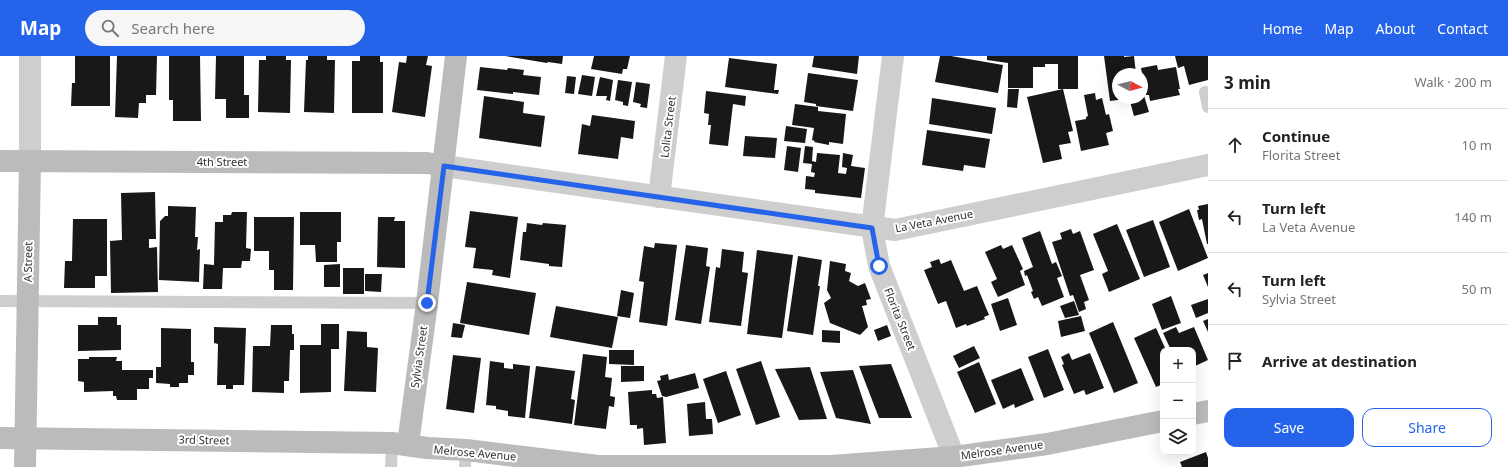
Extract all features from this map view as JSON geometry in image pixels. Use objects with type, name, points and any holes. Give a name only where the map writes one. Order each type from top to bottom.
[{"type":"street","name":"A Street","points":[[25,467],[30,161],[30,56]]},
{"type":"street","name":"Sylvia Street","points":[[400,444],[427,303],[456,56]]},
{"type":"street","name":"Lolita Street","points":[[660,197],[676,56]]},
{"type":"street","name":"Florita Street","points":[[893,56],[872,228],[879,266],[953,462]]},
{"type":"street","name":"4th Street","points":[[0,160],[427,163],[444,166]]},
{"type":"street","name":"La Veta Avenue","points":[[444,166],[872,228],[895,230],[1208,165]]},
{"type":"street","points":[[1196,413],[1208,411]]},
{"type":"street","name":"Melrose Avenue","points":[[400,444],[427,448],[466,459],[598,466],[831,466],[953,462],[1160,421]]},
{"type":"street","name":"3rd Street","points":[[0,438],[400,444]]},
{"type":"lane","points":[[1205,92],[1208,107]]},
{"type":"lane","points":[[0,301],[427,303]]},
{"type":"lane","points":[[391,467],[400,444]]},
{"type":"building","points":[[75,56],[110,56],[110,106],[71,106],[72,83],[75,83]]},
{"type":"building","points":[[117,56],[157,56],[156,95],[146,95],[146,103],[139,103],[138,118],[115,117]]},
{"type":"building","points":[[169,56],[200,56],[201,121],[173,121],[173,100],[169,100]]},
{"type":"building","points":[[216,56],[244,56],[244,95],[249,95],[249,118],[226,118],[226,99],[215,99]]},
{"type":"building","points":[[266,56],[286,56],[286,60],[291,60],[290,113],[258,112],[259,60],[266,60]]},
{"type":"building","points":[[308,56],[327,56],[327,60],[335,60],[334,113],[304,112],[306,60],[308,60]]},
{"type":"building","points":[[360,56],[380,56],[380,62],[383,62],[383,113],[352,113],[352,61],[360,61]]},
{"type":"building","points":[[407,56],[428,56],[426,65],[432,66],[425,117],[392,112],[399,62],[406,63]]},
{"type":"building","points":[[505,56],[563,56],[562,64]]},
{"type":"building","points":[[594,56],[630,56],[627,69],[623,69],[622,74],[591,69]]},
{"type":"building","points":[[814,56],[859,56],[857,74],[812,67]]},
{"type":"building","points":[[940,56],[951,56],[1003,65],[998,93],[935,82]]},
{"type":"building","points":[[987,56],[1078,56],[1078,89],[1058,89],[1058,64],[1045,64],[1045,67],[1033,67],[1033,88],[1008,88],[1008,63],[987,60]]},
{"type":"building","points":[[1104,56],[1134,56],[1135,68],[1112,68],[1112,101],[1110,101]]},
{"type":"building","points":[[1175,56],[1208,56],[1208,80],[1189,85],[1184,66],[1178,68]]},
{"type":"building","points":[[729,58],[777,64],[774,90],[779,90],[778,94],[725,87]]},
{"type":"building","points":[[1157,65],[1158,70],[1176,67],[1180,95],[1150,101],[1148,95],[1148,68],[1141,68]]},
{"type":"building","points":[[480,67],[524,70],[523,75],[541,77],[539,95],[477,90]]},
{"type":"building","points":[[808,73],[858,80],[853,111],[816,106],[816,104],[804,102]]},
{"type":"building","points":[[582,75],[595,77],[592,96],[578,94]]},
{"type":"building","points":[[567,76],[576,77],[574,94],[565,93]]},
{"type":"building","points":[[600,77],[613,80],[610,101],[606,100],[607,96],[596,96]]},
{"type":"building","points":[[618,80],[632,82],[628,106],[623,105],[623,102],[615,100]]},
{"type":"building","points":[[636,82],[650,84],[647,108],[640,107],[641,104],[633,102]]},
{"type":"building","points":[[1008,89],[1019,89],[1017,108],[1007,107]]},
{"type":"building","points":[[1063,89],[1073,131],[1068,132],[1071,143],[1059,145],[1062,159],[1043,163],[1027,97]]},
{"type":"building","points":[[706,91],[746,96],[745,106],[733,104],[728,146],[709,144],[711,125],[708,125],[709,114],[704,113]]},
{"type":"building","points":[[1095,93],[1096,100],[1102,98],[1106,115],[1109,114],[1113,131],[1106,133],[1109,145],[1081,151],[1075,121],[1086,119],[1088,116],[1084,95]]},
{"type":"building","points":[[484,96],[524,102],[523,113],[545,116],[541,147],[479,138]]},
{"type":"building","points":[[932,98],[996,108],[992,134],[929,124]]},
{"type":"building","points":[[795,104],[818,107],[818,111],[846,114],[843,144],[829,142],[829,145],[814,142],[815,141],[812,140],[814,128],[792,125]]},
{"type":"building","points":[[1131,104],[1147,104],[1149,112],[1134,116]]},
{"type":"building","points":[[592,115],[635,121],[633,139],[621,137],[618,159],[578,154],[582,124],[590,126]]},
{"type":"building","points":[[786,126],[807,129],[805,143],[784,141]]},
{"type":"building","points":[[927,130],[990,139],[985,168],[964,165],[963,171],[922,165]]},
{"type":"building","points":[[745,136],[777,138],[775,158],[743,156]]},
{"type":"building","points":[[787,146],[801,148],[798,172],[784,170]]},
{"type":"building","points":[[805,146],[813,147],[812,161],[816,162],[817,153],[840,155],[838,173],[846,174],[847,168],[842,167],[843,153],[853,155],[851,166],[865,168],[861,198],[815,193],[815,190],[805,189],[806,176],[814,177],[815,173],[811,172],[812,164],[803,163]]},
{"type":"building","points":[[155,192],[156,239],[149,239],[149,248],[157,247],[158,292],[111,293],[110,241],[122,240],[121,193]]},
{"type":"building","points":[[1208,204],[1207,244],[1202,219],[1199,220],[1197,210],[1199,210],[1198,206]]},
{"type":"building","points":[[168,206],[196,207],[195,237],[198,237],[197,250],[200,249],[199,282],[159,280],[160,221],[165,216],[168,216]]},
{"type":"building","points":[[1189,209],[1208,258],[1178,271],[1159,222]]},
{"type":"building","points":[[470,211],[518,217],[510,278],[492,275],[493,270],[473,268],[476,248],[465,247]]},
{"type":"building","points":[[232,212],[247,212],[246,248],[251,249],[250,261],[242,261],[241,268],[223,268],[222,289],[203,289],[204,264],[214,265],[215,222],[223,222],[223,215],[231,215]]},
{"type":"building","points":[[300,212],[341,212],[341,242],[337,242],[337,262],[316,262],[315,245],[300,245]]},
{"type":"building","points":[[254,217],[294,217],[293,290],[274,290],[274,270],[269,270],[269,251],[254,251]]},
{"type":"building","points":[[378,217],[395,217],[394,221],[405,221],[405,268],[377,267]]},
{"type":"building","points":[[73,219],[107,219],[107,276],[95,276],[95,288],[64,288],[65,261],[72,261]]},
{"type":"building","points":[[1153,220],[1170,267],[1144,277],[1126,230]]},
{"type":"building","points":[[527,223],[542,225],[543,223],[566,225],[562,267],[520,260],[523,232],[526,232]]},
{"type":"building","points":[[1117,224],[1140,279],[1109,292],[1102,274],[1108,271],[1093,234]]},
{"type":"building","points":[[1071,229],[1073,234],[1080,231],[1094,270],[1080,275],[1089,300],[1084,302],[1086,309],[1079,312],[1073,295],[1070,296],[1052,242],[1062,239],[1060,233]]},
{"type":"building","points":[[1040,231],[1052,264],[1056,262],[1062,276],[1057,278],[1064,297],[1042,306],[1038,297],[1034,299],[1031,292],[1033,291],[1027,275],[1025,276],[1024,271],[1033,267],[1022,238]]},
{"type":"building","points":[[655,243],[677,245],[667,326],[639,322],[644,282],[639,281],[644,246],[654,248]]},
{"type":"building","points":[[686,245],[708,248],[706,266],[710,267],[701,324],[675,320]]},
{"type":"building","points":[[1001,245],[1003,249],[1012,245],[1023,269],[1020,271],[1025,285],[998,297],[991,282],[997,279],[985,252]]},
{"type":"building","points":[[722,249],[744,252],[742,272],[748,273],[741,326],[709,322],[716,267],[720,268]]},
{"type":"building","points":[[757,250],[793,255],[782,338],[747,334]]},
{"type":"building","points":[[798,256],[822,260],[813,335],[787,331]]},
{"type":"building","points":[[939,259],[941,264],[951,260],[964,291],[977,286],[989,315],[984,317],[985,319],[967,326],[966,324],[956,328],[946,301],[938,304],[924,270],[932,267],[930,262]]},
{"type":"building","points":[[830,261],[846,264],[845,271],[851,273],[849,281],[858,286],[865,283],[871,299],[866,300],[867,305],[862,306],[868,327],[860,335],[830,323],[824,303],[831,298],[827,290]]},
{"type":"building","points":[[340,264],[340,287],[324,287],[324,265]]},
{"type":"building","points":[[343,268],[364,268],[364,294],[343,294]]},
{"type":"building","points":[[1208,273],[1208,287],[1203,275]]},
{"type":"building","points":[[365,274],[382,274],[381,292],[365,291]]},
{"type":"building","points":[[467,282],[536,293],[529,335],[460,323]]},
{"type":"building","points":[[621,290],[634,293],[630,318],[617,316]]},
{"type":"building","points":[[1171,296],[1181,323],[1162,330],[1152,304]]},
{"type":"building","points":[[1008,298],[1017,325],[1000,331],[991,304]]},
{"type":"building","points":[[1208,299],[1208,313],[1196,318],[1191,305]]},
{"type":"building","points":[[1074,301],[1079,315],[1065,318],[1060,306]]},
{"type":"building","points":[[556,306],[618,317],[612,348],[550,337]]},
{"type":"building","points":[[1081,316],[1085,331],[1061,337],[1058,321]]},
{"type":"building","points":[[98,317],[117,317],[117,325],[121,325],[121,350],[78,351],[78,325],[98,325]]},
{"type":"building","points":[[1208,319],[1208,332],[1203,321]]},
{"type":"building","points":[[1113,322],[1138,383],[1114,393],[1089,333]]},
{"type":"building","points":[[453,323],[465,325],[462,338],[451,337]]},
{"type":"building","points":[[321,324],[339,324],[339,349],[331,349],[331,392],[300,393],[300,345],[321,345]]},
{"type":"building","points":[[271,325],[292,325],[292,334],[294,334],[294,350],[290,350],[289,381],[284,381],[284,393],[252,392],[253,346],[270,346]]},
{"type":"building","points":[[887,325],[891,336],[878,341],[874,330]]},
{"type":"building","points":[[214,327],[246,328],[244,385],[233,385],[233,389],[226,389],[226,385],[217,385],[218,344],[214,343]]},
{"type":"building","points":[[1176,327],[1179,333],[1194,327],[1208,360],[1196,366],[1196,347],[1170,347],[1163,333]]},
{"type":"building","points":[[161,328],[191,329],[191,362],[194,362],[194,375],[188,375],[188,383],[179,383],[179,387],[170,387],[170,384],[156,383],[156,367],[161,367]]},
{"type":"building","points":[[1156,328],[1165,347],[1160,347],[1160,385],[1156,387],[1134,338]]},
{"type":"building","points":[[822,330],[840,331],[840,343],[822,342]]},
{"type":"building","points":[[347,331],[367,332],[367,347],[378,348],[376,392],[344,391]]},
{"type":"building","points":[[974,346],[980,358],[959,368],[953,356]]},
{"type":"building","points":[[1048,349],[1064,390],[1044,398],[1028,357]]},
{"type":"building","points":[[609,350],[634,350],[634,365],[609,364]]},
{"type":"building","points":[[1069,353],[1072,360],[1090,353],[1104,388],[1086,395],[1084,390],[1074,394],[1062,365],[1064,364],[1061,357]]},
{"type":"building","points":[[583,354],[607,357],[605,377],[612,378],[610,396],[615,397],[614,407],[609,406],[606,429],[574,425]]},
{"type":"building","points":[[453,355],[481,358],[474,413],[446,409]]},
{"type":"building","points":[[89,357],[117,357],[116,361],[122,361],[122,370],[153,370],[153,378],[149,378],[149,389],[137,389],[137,400],[117,400],[116,396],[113,396],[113,391],[84,392],[84,382],[78,381],[78,359],[89,359]]},
{"type":"building","points":[[490,361],[504,363],[504,368],[513,369],[513,364],[530,366],[525,418],[508,416],[508,411],[496,409],[496,406],[486,405]]},
{"type":"building","points":[[761,361],[780,417],[756,425],[736,369]]},
{"type":"building","points":[[979,362],[996,404],[975,413],[957,372]]},
{"type":"building","points":[[891,364],[912,418],[879,418],[859,366]]},
{"type":"building","points":[[536,366],[575,371],[571,399],[575,400],[572,424],[529,418]]},
{"type":"building","points":[[621,366],[644,366],[644,381],[621,382]]},
{"type":"building","points":[[810,367],[827,419],[799,420],[775,369]]},
{"type":"building","points":[[1021,368],[1034,400],[1015,408],[1014,404],[1003,409],[991,380]]},
{"type":"building","points":[[853,370],[871,424],[836,418],[820,372]]},
{"type":"building","points":[[726,371],[741,415],[718,423],[703,379]]},
{"type":"building","points":[[695,373],[699,388],[666,397],[662,396],[657,381],[661,380],[660,376],[668,374],[669,380]]},
{"type":"building","points":[[652,390],[652,394],[656,394],[657,398],[663,397],[666,443],[644,445],[643,428],[637,429],[637,425],[630,425],[628,392]]},
{"type":"building","points":[[705,402],[706,419],[712,419],[713,434],[689,436],[687,404]]},
{"type":"building","points":[[1206,452],[1208,467],[1182,467],[1180,462]]},
{"type":"route","points":[[427,303],[444,166],[872,228],[879,266]]}]
